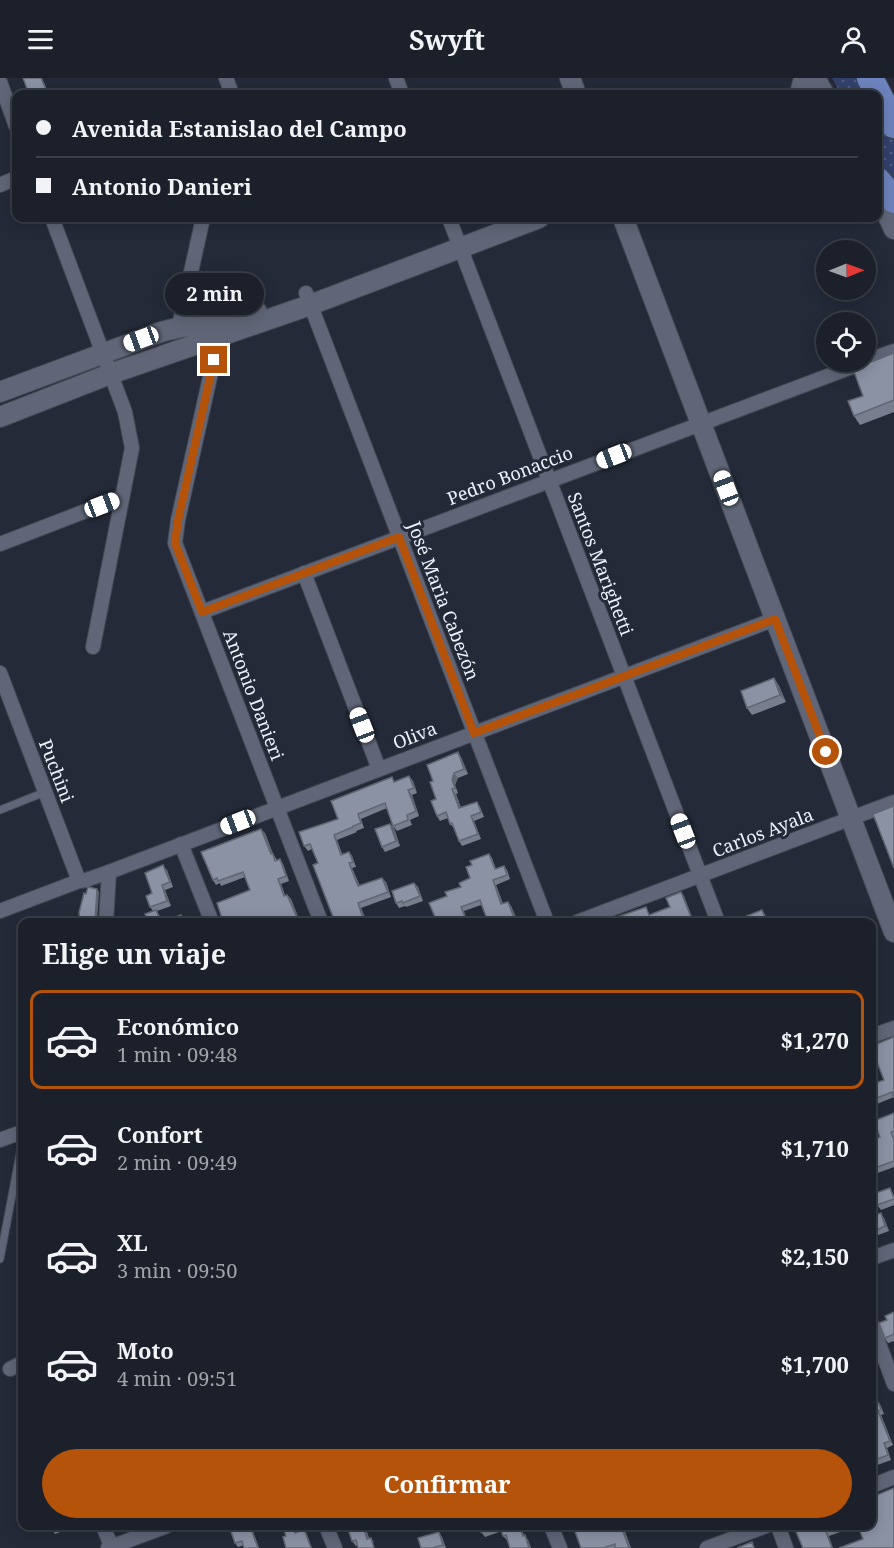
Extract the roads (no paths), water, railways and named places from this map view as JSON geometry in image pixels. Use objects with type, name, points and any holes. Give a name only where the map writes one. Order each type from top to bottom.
[{"type":"highway","points":[[882,102],[894,125]]},
{"type":"highway","points":[[882,186],[894,200]]},
{"type":"main road","points":[[882,204],[894,229]]},
{"type":"main road","points":[[459,242],[498,222]]},
{"type":"main road","points":[[0,417],[110,374],[219,337],[308,299],[459,242],[526,222]]},
{"type":"main road","points":[[625,222],[894,932]]},
{"type":"main road","points":[[0,393],[161,332],[248,315],[308,299]]},
{"type":"street","points":[[0,82],[12,115]]},
{"type":"street","points":[[53,222],[125,412],[132,448],[93,647]]},
{"type":"street","points":[[179,327],[202,222]]},
{"type":"street","name":"Santos Marighetti","points":[[451,222],[716,918]]},
{"type":"street","name":"José Maria Cabezón","points":[[308,299],[545,918]]},
{"type":"street","name":"Antonio Danieri","points":[[219,337],[178,520],[175,543],[319,918]]},
{"type":"street","name":"Pedro Bonaccio","points":[[876,357],[894,351]]},
{"type":"street","name":"Pedro Bonaccio","points":[[202,612],[836,372]]},
{"type":"street","points":[[0,544],[122,497]]},
{"type":"street","points":[[304,573],[379,769]]},
{"type":"street","name":"Oliva","points":[[0,911],[109,872],[775,619]]},
{"type":"street","name":"Puchini","points":[[2,682],[79,881]]},
{"type":"street","name":"Carlos Ayala","points":[[588,918],[894,802]]},
{"type":"street","points":[[181,844],[210,918]]},
{"type":"street","points":[[106,918],[109,872]]},
{"type":"street","points":[[876,1035],[894,1028]]},
{"type":"street","points":[[0,1140],[18,1133]]},
{"type":"street","points":[[876,1257],[894,1250]]},
{"type":"street","points":[[876,1336],[894,1384]]},
{"type":"street","points":[[876,1484],[894,1477]]},
{"type":"street","points":[[104,1530],[110,1548],[157,1530]]},
{"type":"street","points":[[328,1530],[335,1548]]},
{"type":"street","points":[[553,1530],[560,1548]]},
{"type":"street","points":[[707,1548],[755,1530]]},
{"type":"street","points":[[779,1530],[786,1548]]},
{"type":"lane","points":[[0,810],[45,792]]},
{"type":"lane","points":[[0,1259],[18,1164]]}]
